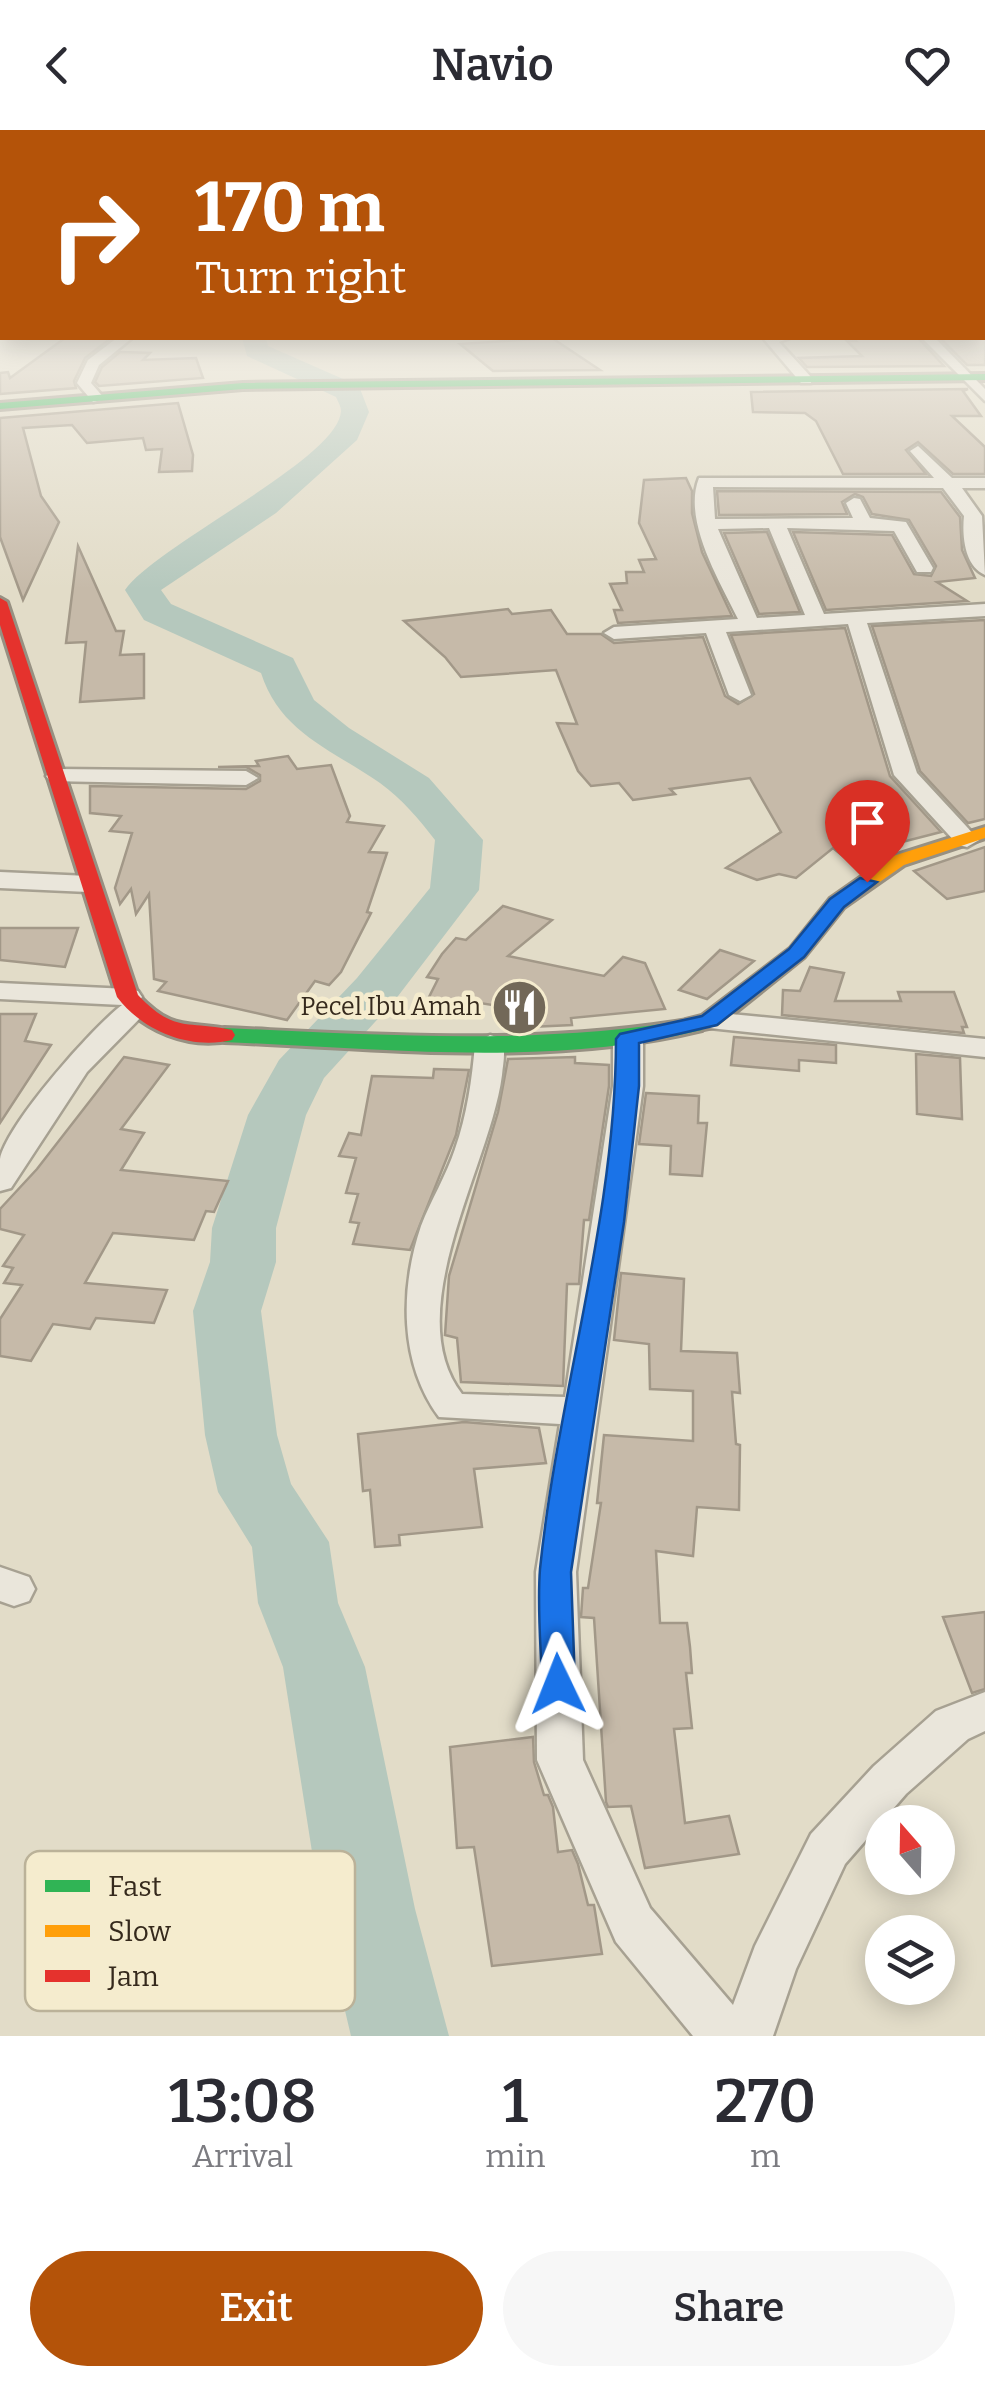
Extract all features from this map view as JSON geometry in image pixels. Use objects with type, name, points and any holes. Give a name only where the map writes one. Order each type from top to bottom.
[{"type":"main road","points":[[0,602],[58,776],[88,884],[132,1003],[152,1024],[182,1034],[490,1044],[628,1039],[710,1021],[796,953],[837,903],[897,861],[976,836]]},
{"type":"street","points":[[918,452],[973,516],[971,539],[985,569]]},
{"type":"street","points":[[750,625],[725,572],[709,524],[702,484],[714,480],[985,482]]},
{"type":"street","points":[[854,503],[864,523]]},
{"type":"street","points":[[776,523],[817,621]]},
{"type":"street","points":[[709,524],[900,526],[924,568]]},
{"type":"street","points":[[614,633],[716,630],[985,610]]},
{"type":"street","points":[[855,617],[906,775],[976,836]]},
{"type":"street","points":[[716,630],[740,695]]},
{"type":"street","points":[[58,776],[246,778]]},
{"type":"street","points":[[0,880],[88,884]]},
{"type":"street","points":[[0,991],[132,1003]]},
{"type":"street","points":[[0,1181],[85,1055],[132,1003]]},
{"type":"street","points":[[710,1021],[985,1048]]},
{"type":"street","points":[[628,1039],[628,1086],[611,1222],[556,1572],[560,1760],[633,1925],[726,2036]]},
{"type":"street","points":[[490,1044],[486,1089],[472,1148],[437,1227],[428,1266],[430,1373],[440,1396],[452,1407],[579,1412]]},
{"type":"street","points":[[747,2036],[774,1963],[828,1849],[890,1780],[952,1724],[985,1711]]},
{"type":"building","points":[[72,412],[181,412],[193,455],[192,471],[159,472],[162,449],[146,450],[143,438],[87,443],[72,425],[23,428],[41,496],[59,522],[23,600],[0,537],[0,418]]},
{"type":"building","points":[[753,412],[978,412],[981,416],[952,416],[985,447],[985,474],[953,474],[918,442],[906,450],[926,474],[843,474],[816,421],[805,413]]},
{"type":"building","points":[[686,478],[692,491],[692,513],[702,552],[732,616],[618,623],[614,610],[622,610],[610,584],[627,583],[626,572],[644,572],[639,560],[656,559],[639,523],[644,480]]},
{"type":"building","points":[[717,491],[941,492],[960,517],[962,550],[975,578],[937,582],[967,601],[826,610],[793,532],[892,535],[914,574],[931,576],[936,566],[909,520],[872,514],[863,497],[855,494],[842,502],[847,514],[719,515]]},
{"type":"building","points":[[767,532],[800,612],[759,614],[724,533]]},
{"type":"building","points":[[78,546],[116,631],[124,631],[120,655],[144,654],[144,698],[80,702],[86,642],[66,643]]},
{"type":"building","points":[[508,609],[512,614],[551,610],[567,634],[601,634],[614,643],[703,637],[725,696],[738,704],[754,694],[731,635],[845,628],[890,776],[941,832],[844,857],[833,848],[796,878],[779,874],[757,880],[726,868],[781,832],[750,778],[670,789],[675,794],[633,800],[619,783],[591,786],[578,771],[557,723],[577,724],[556,670],[461,677],[445,657],[404,621]]},
{"type":"building","points":[[985,620],[985,819],[968,823],[920,771],[872,626]]},
{"type":"building","points":[[288,756],[297,769],[331,765],[350,816],[347,822],[384,826],[369,852],[387,853],[367,912],[371,913],[341,972],[329,985],[315,981],[287,1020],[158,991],[166,982],[154,979],[149,894],[136,914],[131,889],[120,904],[115,888],[132,833],[110,831],[121,816],[90,813],[90,786],[246,789],[260,781],[260,775],[246,767],[218,767],[259,766],[256,761]]},
{"type":"building","points":[[985,847],[985,891],[947,899],[914,871]]},
{"type":"building","points":[[503,906],[552,920],[508,956],[604,976],[623,957],[645,963],[665,1009],[571,1018],[572,1025],[506,1028],[505,1007],[468,1001],[460,1013],[424,1007],[438,979],[427,977],[442,954],[456,938],[466,940]]},
{"type":"building","points":[[0,928],[78,928],[65,967],[0,960]]},
{"type":"building","points":[[720,950],[754,961],[707,999],[679,990]]},
{"type":"building","points":[[810,967],[844,973],[835,1001],[901,1001],[898,992],[954,992],[967,1027],[962,1027],[964,1033],[782,1015],[783,990],[800,991]]},
{"type":"building","points":[[0,1014],[36,1014],[25,1041],[51,1045],[0,1123]]},
{"type":"building","points":[[734,1037],[836,1045],[836,1063],[799,1060],[799,1071],[731,1065]]},
{"type":"building","points":[[916,1054],[960,1058],[962,1119],[917,1114]]},
{"type":"building","points":[[124,1057],[169,1065],[121,1129],[144,1133],[121,1170],[228,1181],[214,1212],[206,1211],[194,1240],[113,1233],[85,1283],[167,1290],[154,1323],[96,1318],[90,1329],[53,1324],[31,1361],[0,1356],[0,1319],[22,1285],[4,1283],[13,1268],[3,1266],[24,1235],[0,1229],[0,1209],[37,1169]]},
{"type":"building","points":[[575,1057],[575,1063],[609,1065],[609,1086],[589,1220],[584,1220],[579,1284],[567,1284],[563,1386],[461,1382],[457,1338],[445,1335],[449,1276],[498,1112],[508,1059]]},
{"type":"building","points":[[434,1069],[469,1070],[456,1135],[410,1250],[353,1244],[359,1223],[350,1222],[358,1194],[346,1193],[356,1158],[339,1156],[349,1133],[361,1135],[372,1076],[433,1078]]},
{"type":"building","points":[[646,1093],[699,1096],[698,1123],[707,1123],[702,1176],[670,1174],[671,1146],[639,1144]]},
{"type":"building","points":[[621,1273],[684,1279],[681,1351],[737,1353],[740,1393],[732,1392],[736,1444],[740,1445],[739,1510],[697,1507],[693,1556],[656,1551],[660,1623],[687,1623],[690,1647],[692,1673],[686,1673],[692,1728],[674,1729],[685,1823],[729,1816],[739,1854],[645,1868],[631,1806],[608,1807],[606,1802],[594,1618],[581,1617],[583,1588],[588,1588],[601,1503],[597,1503],[604,1435],[693,1441],[693,1391],[650,1389],[649,1344],[614,1340]]},
{"type":"building","points":[[464,1422],[539,1428],[546,1463],[474,1469],[482,1527],[399,1535],[400,1545],[375,1547],[370,1490],[363,1491],[358,1434]]},
{"type":"building","points":[[985,1612],[985,1689],[972,1693],[943,1617]]},
{"type":"building","points":[[533,1737],[534,1762],[544,1795],[548,1795],[553,1807],[558,1852],[572,1850],[588,1905],[594,1905],[602,1954],[492,1966],[474,1847],[457,1848],[450,1747]]},
{"type":"waterway","points":[[355,412],[347,434],[264,506],[152,577],[143,590],[157,612],[279,666],[299,709],[315,724],[413,787],[459,840],[454,890],[376,989],[299,1072],[277,1115],[244,1228],[243,1262],[227,1311],[241,1435],[256,1492],[290,1542],[298,1603],[324,1667],[352,1803],[368,1909],[400,2036]]},
{"type":"traffic: fast","points":[[224,1035],[519,1044],[636,1035],[694,1025]]},
{"type":"traffic: slow","points":[[694,1025],[710,1021],[797,953],[837,903],[897,861],[985,832]]},
{"type":"traffic: jam","points":[[0,602],[128,997],[150,1018],[170,1029],[224,1035]]},
{"type":"place","name":"Pecel Ibu Amah","points":[[520,1007]]},
{"type":"route","points":[[558,1684],[556,1572],[611,1222],[628,1086],[628,1039],[710,1021],[796,953],[837,903],[867,882]]}]
